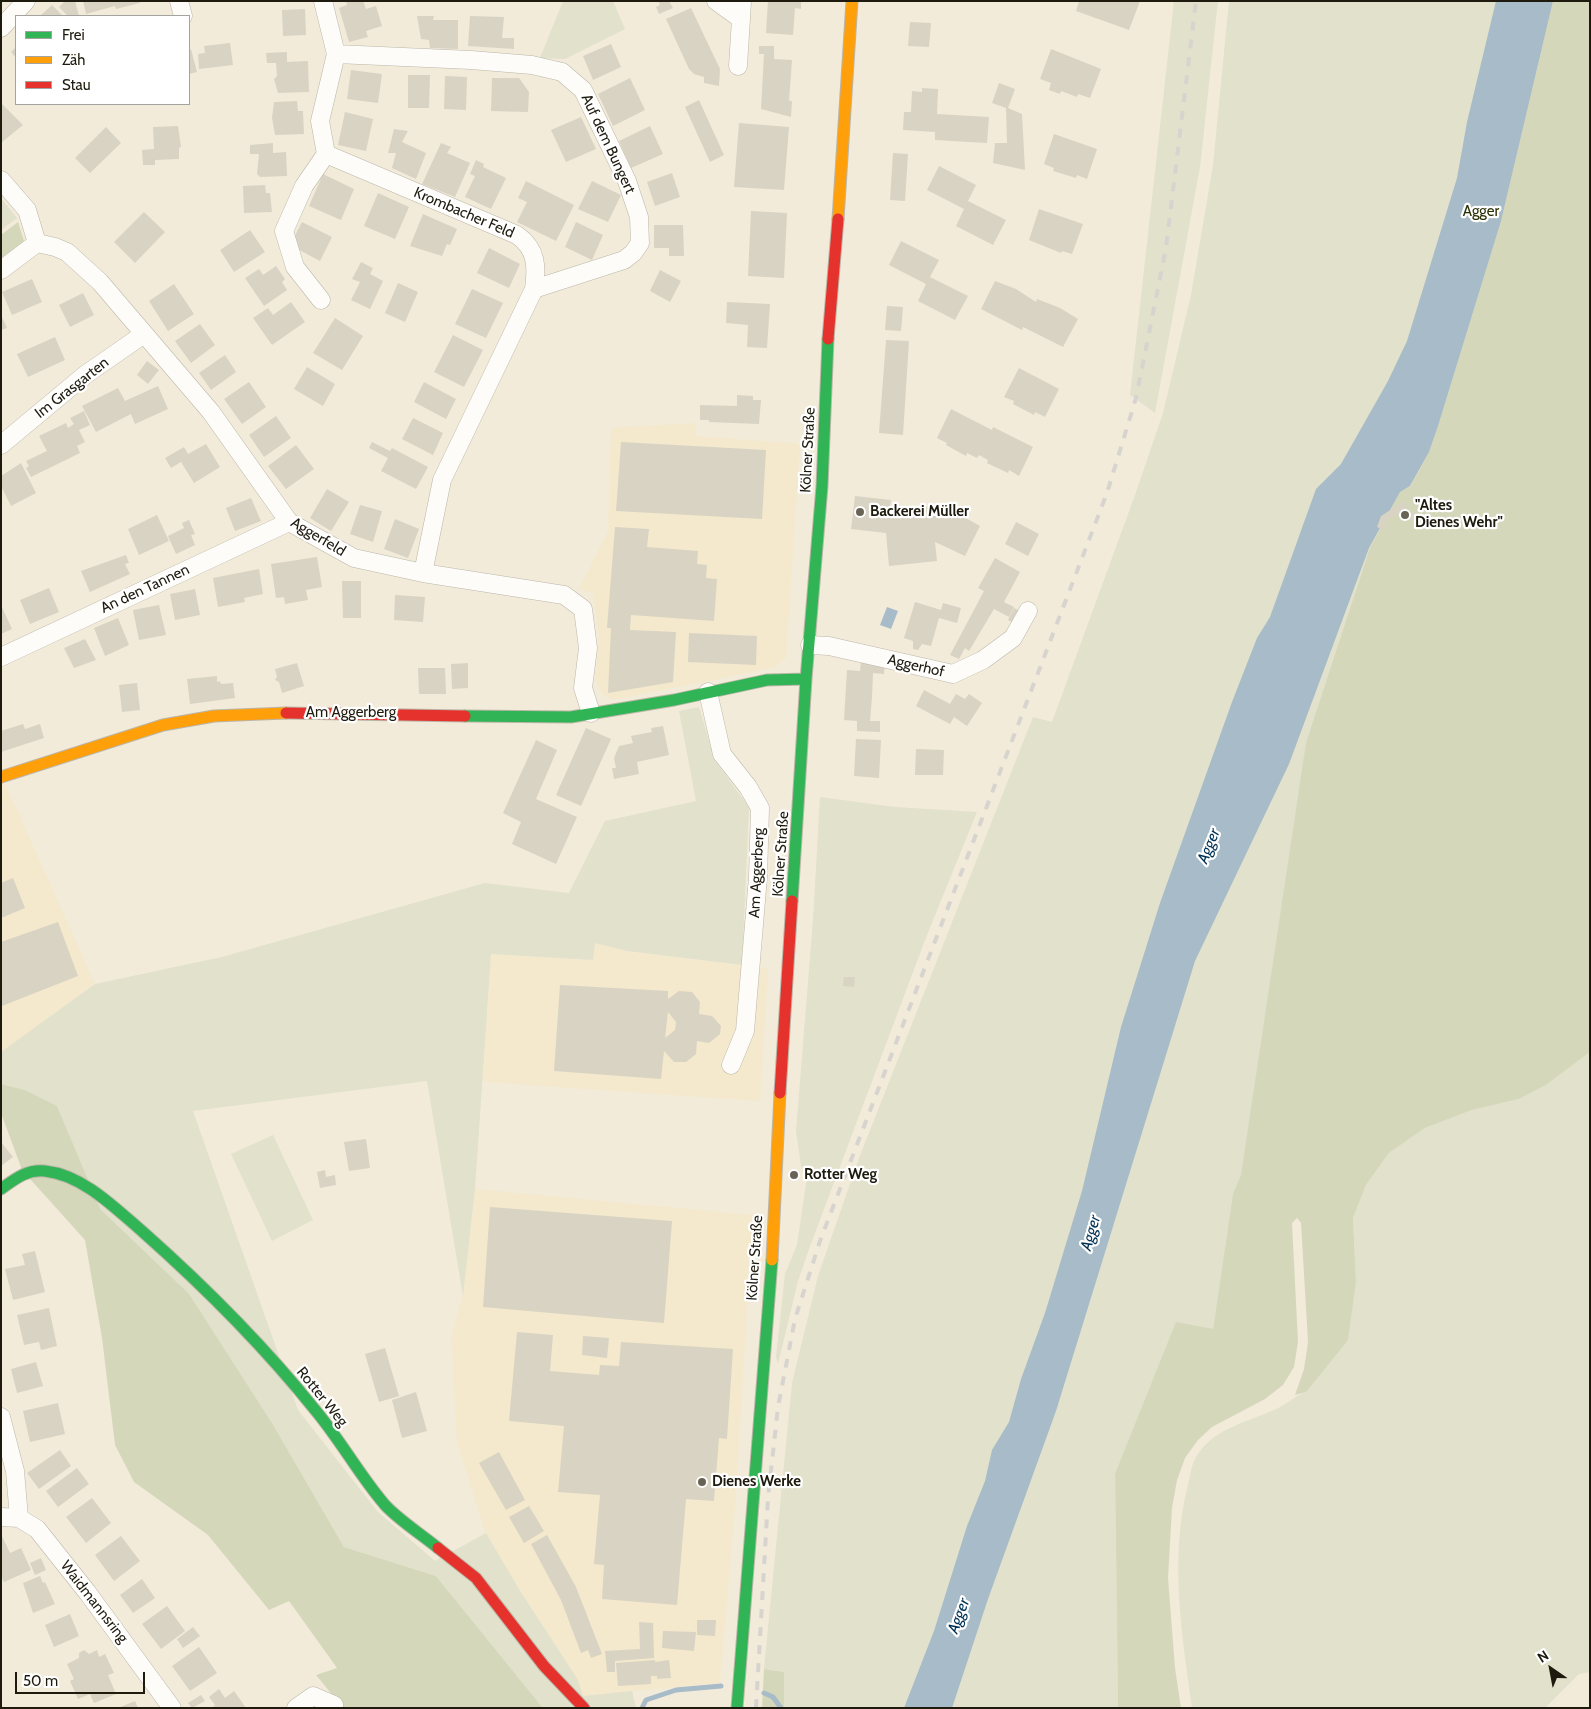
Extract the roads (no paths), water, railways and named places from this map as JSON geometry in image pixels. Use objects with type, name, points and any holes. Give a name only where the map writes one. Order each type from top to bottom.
[{"type":"main road","name":"Kölner Straße","points":[[737,1708],[772,1258],[774,1180],[806,679],[822,486],[828,344],[839,213],[852,1]]},
{"type":"main road","name":"Am Aggerberg","points":[[1,777],[163,725],[214,716],[272,713],[572,717],[767,680],[806,679]]},
{"type":"main road","name":"Rotter Weg","points":[[1,1189],[20,1174],[43,1171],[59,1174],[81,1184],[105,1200],[171,1256],[246,1330],[300,1392],[386,1506],[476,1578],[544,1666],[584,1708]]},
{"type":"street","points":[[1,28],[26,1]]},
{"type":"street","points":[[179,1],[183,15]]},
{"type":"street","points":[[321,300],[295,267],[284,231],[304,186],[326,154],[320,120],[336,54],[323,1]]},
{"type":"street","points":[[716,1],[741,19]]},
{"type":"street","points":[[738,66],[742,1]]},
{"type":"street","name":"Auf dem Bungert","points":[[336,54],[415,56],[532,65],[562,72],[583,90],[628,181],[639,218],[640,243],[624,260],[534,289]]},
{"type":"street","name":"Krombacher Feld","points":[[326,154],[517,235],[526,241],[532,250],[537,269],[534,289],[473,411],[442,480],[423,574]]},
{"type":"street","points":[[1,180],[27,210],[37,244],[1,270]]},
{"type":"street","name":"Aggerfeld","points":[[37,244],[55,247],[67,252],[100,282],[211,412],[289,522],[354,558],[423,574],[564,595],[583,609],[588,648],[583,688],[591,713]]},
{"type":"street","name":"Im Grasgarten","points":[[1,445],[85,375],[144,334]]},
{"type":"street","name":"An den Tannen","points":[[1,657],[289,522]]},
{"type":"street","name":"Aggerhof","points":[[810,645],[830,646],[953,674],[983,660],[1013,638],[1028,611]]},
{"type":"street","name":"Am Aggerberg","points":[[708,692],[722,754],[748,787],[760,808],[758,877],[745,1031],[731,1065]]},
{"type":"street","points":[[1,1417],[15,1471],[19,1518],[1,1518]]},
{"type":"street","name":"Waidmannsring","points":[[19,1518],[37,1529],[54,1550],[148,1673],[172,1708]]},
{"type":"street","points":[[296,1708],[313,1696],[334,1705]]},
{"type":"water","name":"Agger","points":[[1496,1],[1553,1],[1501,221],[1429,452],[1410,486],[1400,492],[1369,548],[1289,764],[1195,961],[1056,1411],[988,1599],[952,1708],[904,1708],[934,1631],[967,1526],[985,1481],[992,1450],[1009,1422],[1021,1379],[1045,1313],[1082,1191],[1121,1027],[1160,903],[1232,702],[1257,638],[1270,617],[1316,489],[1341,464],[1388,381],[1407,341],[1457,178],[1467,122]]},
{"type":"water","points":[[887,607],[898,611],[891,629],[880,625]]},
{"type":"waterway","points":[[642,1708],[646,1700],[676,1690],[721,1686]]},
{"type":"waterway","points":[[764,1693],[773,1697],[781,1708]]},
{"type":"railway","points":[[756,1708],[768,1498],[778,1407],[795,1319],[820,1241],[1107,493],[1136,398],[1166,248],[1196,1]]},
{"type":"place","name":"Backerei Müller","points":[[860,512]]},
{"type":"place","name":"\"Altes Dienes Wehr\"","points":[[1405,515]]},
{"type":"place","name":"Rotter Weg","points":[[794,1175]]},
{"type":"place","name":"Dienes Werke","points":[[702,1482]]}]
